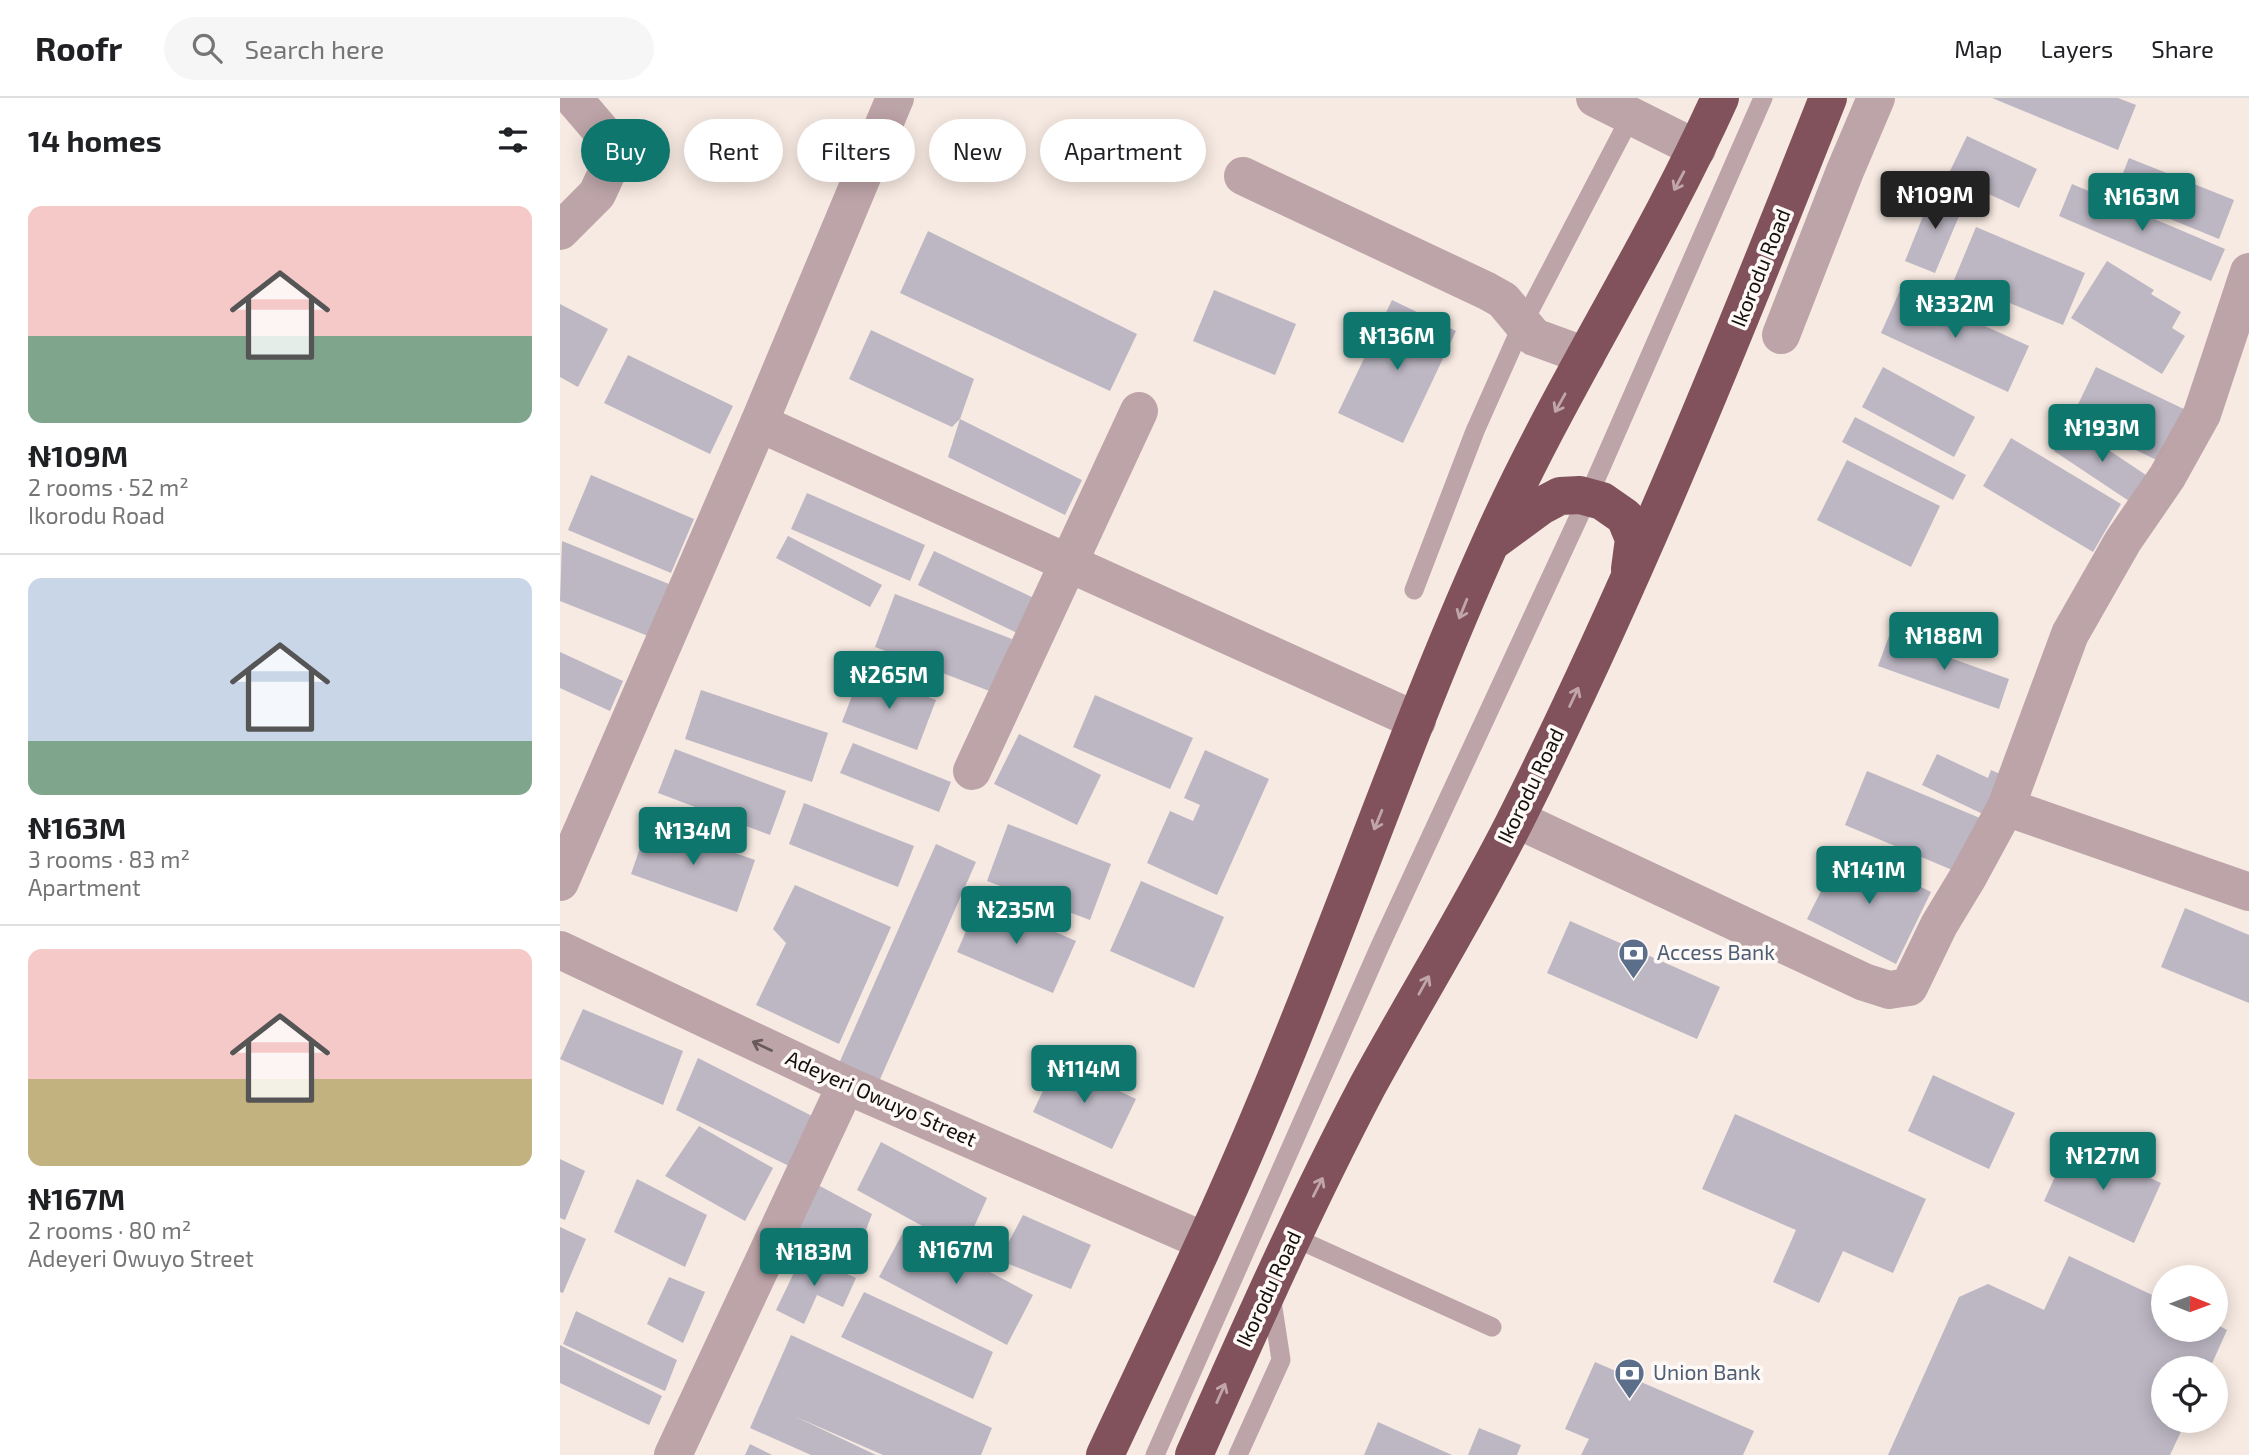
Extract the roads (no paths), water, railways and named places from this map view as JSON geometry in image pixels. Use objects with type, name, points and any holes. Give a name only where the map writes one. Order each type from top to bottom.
[{"type":"highway","points":[[1105,1455],[1261,1115],[1490,544],[1547,428],[1697,149],[1720,98]]},
{"type":"highway","name":"Ikorodu Road","points":[[1194,1455],[1270,1283],[1366,1090],[1516,819],[1629,578],[1733,338],[1828,98]]},
{"type":"highway","points":[[1490,544],[1541,506],[1560,496],[1580,495],[1602,501],[1625,517],[1634,539],[1629,578]]},
{"type":"street","points":[[560,231],[597,194],[611,164],[603,133],[573,98]]},
{"type":"street","points":[[560,883],[759,423],[895,98]]},
{"type":"street","points":[[1595,98],[1697,149]]},
{"type":"street","points":[[1781,335],[1876,98]]},
{"type":"street","points":[[1243,176],[1487,290],[1503,300],[1522,326],[1534,337],[1586,356]]},
{"type":"street","points":[[1516,819],[1864,982],[1889,990],[1909,987],[1939,925],[2006,807],[2070,634],[2123,541],[2167,477],[2202,414],[2249,272]]},
{"type":"street","points":[[972,771],[1139,411]]},
{"type":"street","points":[[759,423],[1417,721]]},
{"type":"street","points":[[2006,807],[2249,892]]},
{"type":"street","name":"Adeyeri Owuyo Street","points":[[560,950],[846,1085],[1204,1241]]},
{"type":"street","points":[[673,1455],[846,1085]]},
{"type":"lane","points":[[1155,1455],[1380,946],[1588,497],[1763,98]]},
{"type":"lane","points":[[1414,590],[1475,431],[1522,326],[1631,116]]},
{"type":"lane","points":[[1293,1237],[1492,1326]]},
{"type":"lane","points":[[1238,1455],[1281,1360],[1270,1283]]},
{"type":"place","name":"Access Bank","points":[[1634,980]]},
{"type":"place","name":"Union Bank","points":[[1630,1400]]}]
